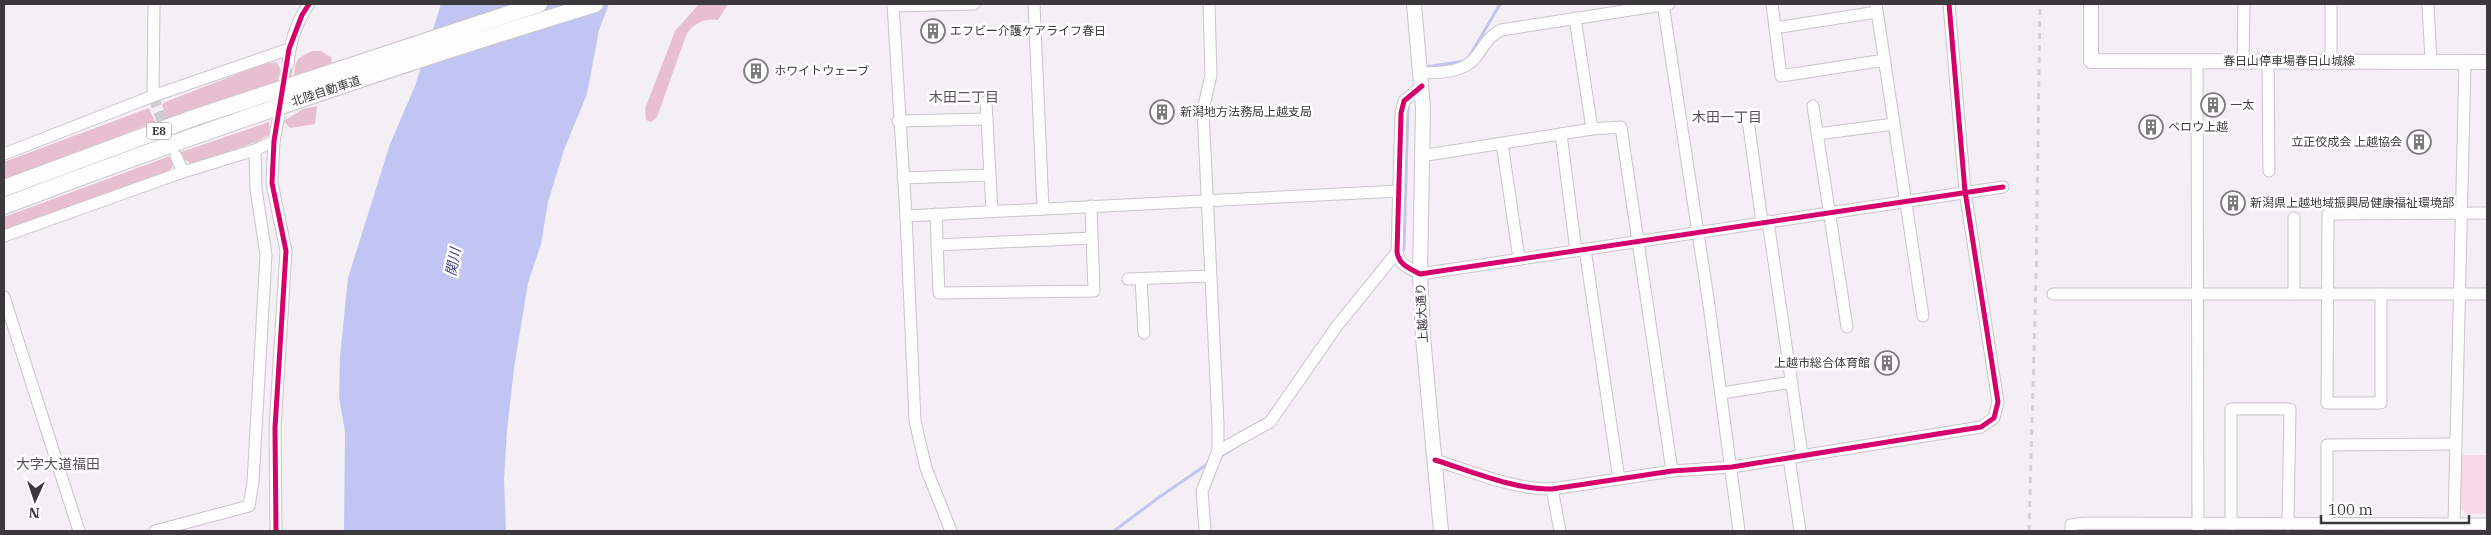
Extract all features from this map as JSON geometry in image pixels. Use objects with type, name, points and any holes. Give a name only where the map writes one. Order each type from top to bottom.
[{"type":"highway","name":"北陸自動車道","points":[[4,188],[175,124],[315,76],[539,4]]},
{"type":"highway","name":"北陸自動車道","points":[[4,206],[198,134],[309,96],[595,4]]},
{"type":"main road","name":"上越大通り","points":[[1414,4],[1421,80],[1420,274],[1423,337],[1441,531]]},
{"type":"main road","name":"春日山停車場春日山城線","points":[[2091,4],[2091,61],[2331,60],[2487,62]]},
{"type":"street","points":[[153,96],[154,4]]},
{"type":"street","points":[[288,64],[289,49],[302,14],[309,4]]},
{"type":"street","points":[[951,531],[926,468],[915,421],[906,216],[898,121],[893,5],[974,4]]},
{"type":"street","points":[[1034,4],[1043,208]]},
{"type":"street","points":[[1205,531],[1202,491],[1218,451],[1203,110],[1211,75],[1209,4]]},
{"type":"street","points":[[1663,4],[1722,393],[1740,531]]},
{"type":"street","points":[[1669,4],[1501,30],[1491,35],[1468,65],[1421,80],[1404,101],[1401,113],[1398,259],[1405,266],[1420,274],[1965,191],[2002,187]]},
{"type":"street","points":[[1772,4],[1781,76],[1885,60]]},
{"type":"street","points":[[1435,460],[1517,484],[1539,489],[1552,489],[1672,471],[1732,466],[1789,458],[1981,426],[1994,418],[1998,402],[1965,191],[1949,4]]},
{"type":"street","points":[[2243,61],[2244,4]]},
{"type":"street","points":[[2331,4],[2331,60]]},
{"type":"street","points":[[2428,4],[2431,62]]},
{"type":"street","points":[[1775,28],[1877,8],[1923,316]]},
{"type":"street","points":[[1575,18],[1592,129]]},
{"type":"street","points":[[4,154],[153,96],[289,49]]},
{"type":"street","points":[[2197,61],[2198,528]]},
{"type":"street","points":[[2268,61],[2269,171]]},
{"type":"street","points":[[2454,524],[2466,63]]},
{"type":"street","points":[[986,102],[992,211]]},
{"type":"street","points":[[1813,106],[1847,327]]},
{"type":"street","points":[[276,531],[275,428],[286,251],[272,183],[274,142],[279,115]]},
{"type":"street","points":[[898,121],[987,119]]},
{"type":"street","points":[[1748,120],[1792,382],[1802,455]]},
{"type":"street","points":[[1817,134],[1894,124]]},
{"type":"street","points":[[1421,156],[1592,129],[1621,127],[1672,471]]},
{"type":"street","points":[[1561,134],[1619,479]]},
{"type":"street","points":[[4,236],[183,172],[255,150],[274,142]]},
{"type":"street","points":[[1502,143],[1519,259]]},
{"type":"street","points":[[155,531],[249,506],[253,482],[266,255],[256,189],[255,150]]},
{"type":"street","points":[[176,156],[183,172]]},
{"type":"street","points":[[903,178],[989,175]]},
{"type":"street","points":[[906,216],[1399,191]]},
{"type":"street","points":[[936,214],[939,293],[1094,291],[1091,206]]},
{"type":"street","points":[[2381,294],[2381,403],[2327,402],[2328,214],[2487,213]]},
{"type":"street","points":[[2294,218],[2294,294]]},
{"type":"street","points":[[937,245],[1092,238]]},
{"type":"street","points":[[1218,451],[1270,422],[1337,326],[1398,252]]},
{"type":"street","points":[[1128,279],[1210,276]]},
{"type":"street","points":[[1141,279],[1144,333]]},
{"type":"street","points":[[2053,294],[2487,294]]},
{"type":"street","points":[[4,297],[79,531]]},
{"type":"street","points":[[1722,393],[1792,382]]},
{"type":"street","points":[[2231,524],[2231,409],[2290,409],[2288,524]]},
{"type":"street","points":[[2326,524],[2327,446],[2455,444]]},
{"type":"street","points":[[1789,458],[1800,531]]},
{"type":"street","points":[[1552,489],[1560,531]]},
{"type":"street","points":[[2071,531],[2071,526],[2085,523],[2198,528],[2231,524],[2326,524],[2375,528],[2487,524]]},
{"type":"shaded area","points":[[699,4],[728,4],[718,20],[701,22],[693,26],[687,33],[657,117],[651,122],[646,120],[645,109],[675,31]]},
{"type":"shaded area","points":[[313,51],[321,51],[331,57],[332,63],[294,77],[296,63],[300,57]]},
{"type":"shaded area","points":[[277,62],[281,70],[278,81],[167,118],[162,105],[165,102],[263,64]]},
{"type":"shaded area","points":[[317,106],[315,124],[290,128],[284,121],[303,109]]},
{"type":"shaded area","points":[[149,108],[155,122],[4,179],[4,162]]},
{"type":"shaded area","points":[[269,122],[270,134],[256,142],[192,164],[182,158],[181,152]]},
{"type":"shaded area","points":[[170,156],[173,166],[169,171],[4,231],[4,217]]},
{"type":"shaded area","points":[[2461,455],[2487,455],[2487,514],[2467,514],[2461,508]]},
{"type":"water","name":"関川","points":[[441,4],[609,4],[599,30],[587,94],[564,150],[548,202],[541,244],[528,283],[514,368],[507,431],[504,480],[506,531],[344,531],[345,432],[339,397],[340,356],[348,278],[390,144],[415,86]]},
{"type":"waterway","points":[[1469,57],[1500,4]]},
{"type":"waterway","points":[[1425,69],[1426,67],[1465,61]]},
{"type":"waterway","points":[[1401,253],[1404,249],[1408,106]]},
{"type":"waterway","points":[[1219,457],[1231,450]]},
{"type":"waterway","points":[[1114,531],[1209,463]]},
{"type":"tunnel","points":[[283,94],[288,64]]},
{"type":"tunnel","points":[[153,96],[174,151]]},
{"type":"railway","points":[[2029,531],[2036,281],[2040,4]]},
{"type":"cycle path","points":[[276,531],[275,428],[286,251],[272,183],[274,141],[289,49],[302,15],[309,4]]},
{"type":"cycle path","points":[[1435,460],[1508,483],[1552,489],[1672,471],[1732,467],[1981,427],[1994,418],[1998,402],[1965,191],[1949,4]]},
{"type":"cycle path","points":[[1422,86],[1404,101],[1401,113],[1397,252],[1402,263],[1420,274],[2003,187]]},
{"type":"place","name":"エフビー介護ケアライフ春日","points":[[933,31]]},
{"type":"place","name":"ホワイトウェーブ","points":[[756,71]]},
{"type":"place","name":"一太","points":[[2213,105]]},
{"type":"place","name":"新潟地方法務局上越支局","points":[[1162,112]]},
{"type":"place","name":"ベロウ上越","points":[[2151,127]]},
{"type":"place","name":"立正佼成会 上越協会","points":[[2419,142]]},
{"type":"place","name":"新潟県上越地域振興局健康福祉環境部","points":[[2233,203]]},
{"type":"place","name":"上越市総合体育館","points":[[1887,363]]},
{"type":"district","name":"木田二丁目","points":[[964,97]]},
{"type":"district","name":"木田一丁目","points":[[1727,117]]},
{"type":"district","name":"大字大道福田","points":[[58,464]]}]
